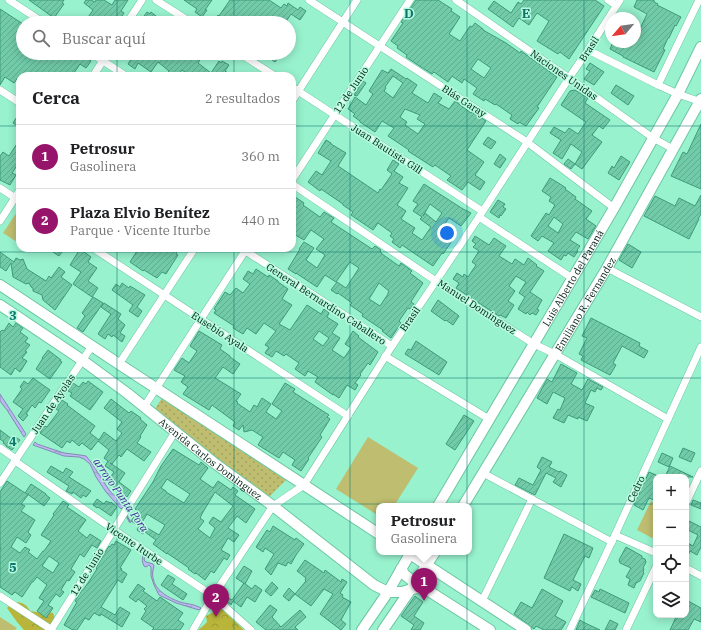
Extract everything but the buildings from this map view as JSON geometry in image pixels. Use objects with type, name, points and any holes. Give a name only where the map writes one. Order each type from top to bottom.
[{"type":"main road","name":"Luis Alberto del Paraná","points":[[440,503],[614,208],[678,94],[701,47]]},
{"type":"main road","name":"Emiliano R. Fernandez","points":[[465,503],[607,268],[701,101]]},
{"type":"main road","points":[[0,285],[376,532]]},
{"type":"main road","name":"Avenida Carlos Dominguez","points":[[0,304],[82,360],[374,585],[388,592]]},
{"type":"main road","points":[[362,630],[388,592],[408,555]]},
{"type":"main road","points":[[412,555],[526,630]]},
{"type":"main road","points":[[383,630],[414,586],[433,555]]},
{"type":"main road","points":[[401,569],[414,586],[426,590],[490,630]]},
{"type":"main road","points":[[388,592],[402,592],[414,586]]},
{"type":"street","points":[[9,0],[33,16]]},
{"type":"street","points":[[132,16],[142,0]]},
{"type":"street","points":[[156,0],[181,16]]},
{"type":"street","name":"Blás Garay","points":[[309,0],[527,142],[614,208]]},
{"type":"street","points":[[296,88],[357,0]]},
{"type":"street","name":"12 de Junio","points":[[296,174],[410,0]]},
{"type":"street","name":"Naciones Unidas","points":[[456,0],[653,138],[673,149]]},
{"type":"street","points":[[608,0],[618,3]]},
{"type":"street","points":[[658,85],[698,0]]},
{"type":"street","name":"Brasil","points":[[193,630],[213,596],[273,506],[304,485],[392,346],[481,214],[618,3]]},
{"type":"street","points":[[588,50],[658,85],[678,94],[701,101]]},
{"type":"street","points":[[250,60],[268,72]]},
{"type":"street","points":[[96,72],[103,61],[120,72]]},
{"type":"street","points":[[0,90],[16,100]]},
{"type":"street","name":"Juan Bautista Gill","points":[[296,90],[481,214],[572,278]]},
{"type":"street","name":"Manuel Domínguez","points":[[296,187],[436,281],[534,344],[555,354],[668,418]]},
{"type":"street","points":[[0,188],[16,198]]},
{"type":"street","points":[[0,221],[16,200]]},
{"type":"street","name":"Eusebio Ayala","points":[[98,252],[348,416]]},
{"type":"street","points":[[119,364],[192,252]]},
{"type":"street","points":[[144,407],[242,252]]},
{"type":"street","name":"General Bernardino Caballero","points":[[249,252],[392,346]]},
{"type":"street","points":[[607,268],[701,317]]},
{"type":"street","name":"Juan de Ayolas","points":[[0,483],[92,346]]},
{"type":"street","name":"Cedro","points":[[570,630],[614,538],[701,347]]},
{"type":"street","points":[[386,356],[489,419]]},
{"type":"street","name":"12 de Junio","points":[[51,630],[176,432]]},
{"type":"street","name":"Vicente Iturbe","points":[[0,448],[114,530],[213,596],[251,630]]},
{"type":"street","points":[[689,497],[701,471]]},
{"type":"street","points":[[483,473],[532,499],[614,538],[653,553]]},
{"type":"street","points":[[482,601],[532,499]]},
{"type":"street","points":[[689,570],[701,576]]},
{"type":"street","points":[[626,630],[653,573]]},
{"type":"street","points":[[0,596],[51,630]]},
{"type":"shaded area","points":[[16,214],[16,241],[3,233]]},
{"type":"shaded area","points":[[162,398],[286,480],[268,498],[155,409]]},
{"type":"shaded area","points":[[368,437],[418,468],[396,503],[376,503],[376,514],[336,489]]},
{"type":"shaded area","points":[[651,501],[653,502],[653,538],[637,530]]},
{"type":"shaded area","points":[[0,617],[17,628],[15,630],[0,630]]},
{"type":"green space","points":[[17,602],[28,607],[30,611],[53,613],[55,619],[51,630],[24,630],[7,608],[11,603]]},
{"type":"green space","points":[[219,609],[222,609],[244,630],[198,630],[207,622],[206,616]]},
{"type":"water","points":[[0,394],[26,434],[24,437],[0,401]]},
{"type":"water","points":[[35,442],[64,453],[86,456],[109,490],[124,506],[121,509],[106,492],[96,477],[90,464],[84,459],[79,457],[64,456],[33,445]]},
{"type":"water","points":[[143,555],[145,556],[144,560],[146,562],[153,564],[154,566],[154,583],[160,590],[167,596],[180,602],[201,608],[199,610],[176,603],[159,595],[151,576],[151,567],[149,565],[146,567],[143,565]]},
{"type":"waterway","name":"arroyo Punta Pora","points":[[125,513],[130,522]]},
{"type":"place","name":"Petrosur","points":[[424,601]]},
{"type":"place","name":"Plaza Elvio Benítez","points":[[216,617]]}]
